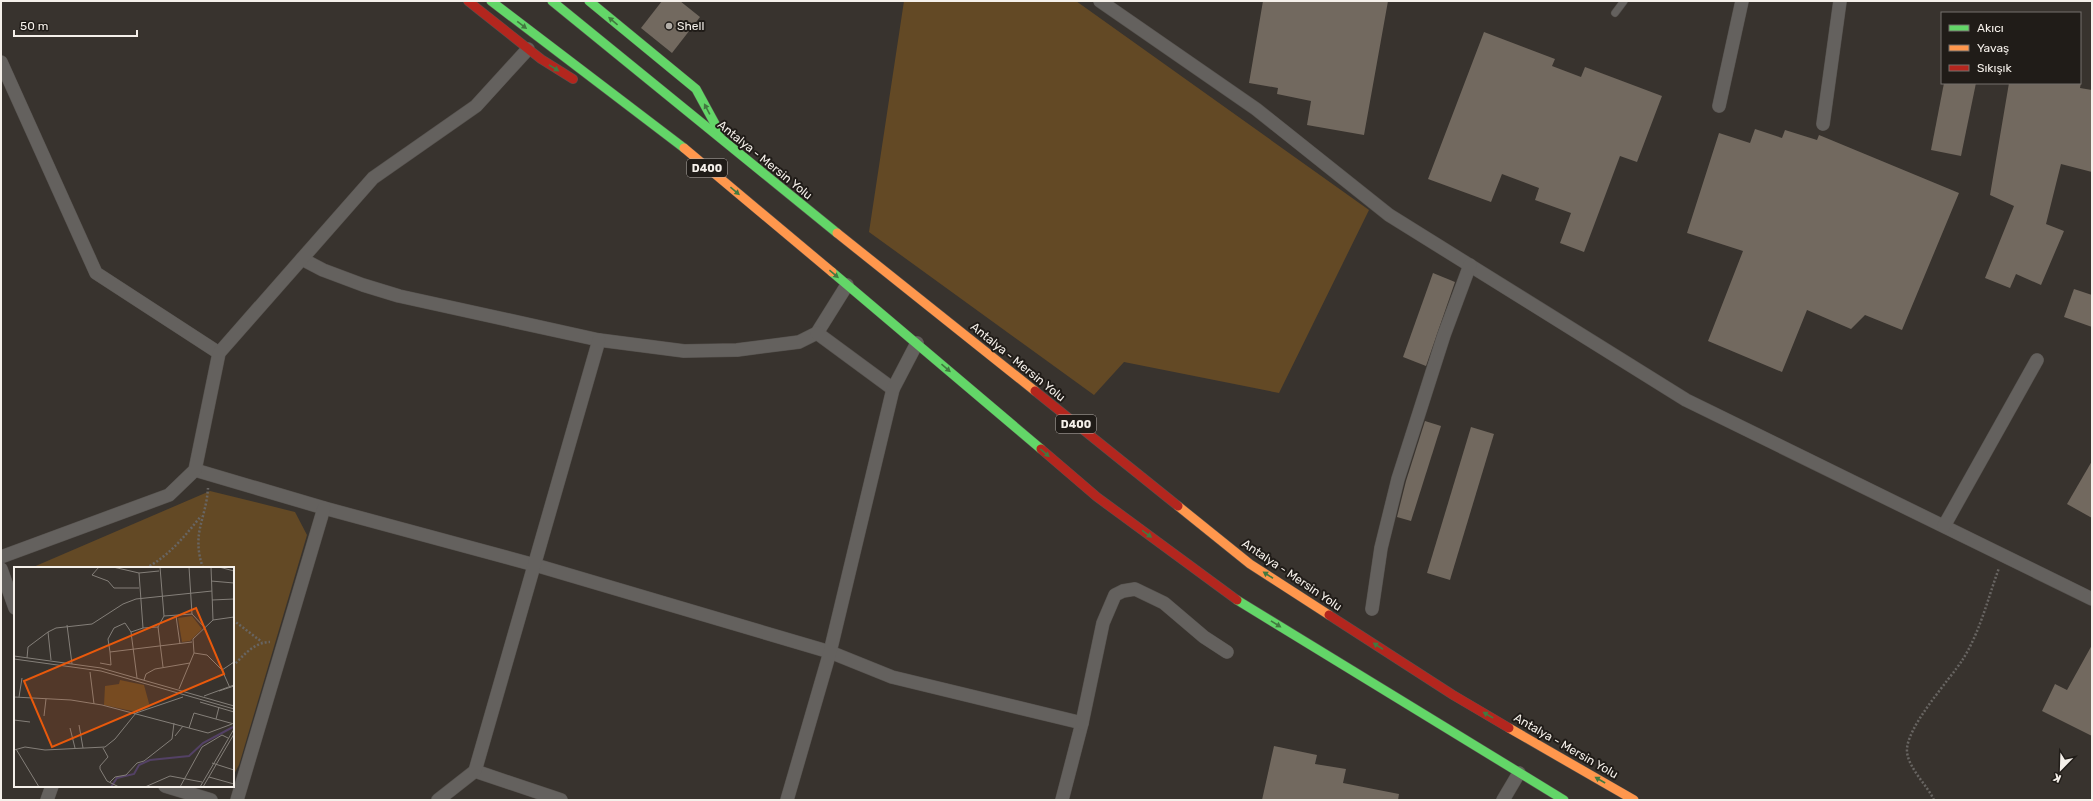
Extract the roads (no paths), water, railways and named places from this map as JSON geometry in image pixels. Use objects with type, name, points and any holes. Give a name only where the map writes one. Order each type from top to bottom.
[{"type":"highway","points":[[468,1],[541,59],[580,84]]},
{"type":"highway","name":"D400","points":[[491,1],[687,151],[917,343],[1097,497],[1235,599],[1564,800]]},
{"type":"highway","name":"Antalya - Mersin Yolu","points":[[552,1],[725,143],[1250,564],[1453,695],[1634,800]]},
{"type":"highway","points":[[589,1],[696,89],[725,143]]},
{"type":"highway","points":[[600,97],[687,151]]},
{"type":"street","points":[[1100,1],[1256,109],[1389,215],[1686,400],[2092,599]]},
{"type":"street","points":[[1719,106],[1742,1]]},
{"type":"street","points":[[1823,124],[1840,1]]},
{"type":"street","points":[[1,557],[169,495],[195,470],[219,352],[373,178],[476,106],[528,49]]},
{"type":"street","points":[[1,62],[96,273],[219,352]]},
{"type":"street","points":[[302,259],[323,270],[363,285],[399,296],[599,340],[684,351],[737,350],[799,342],[816,333],[847,285]]},
{"type":"street","points":[[1372,609],[1381,548],[1398,479],[1444,335],[1470,266]]},
{"type":"street","points":[[816,333],[893,390]]},
{"type":"street","points":[[438,800],[475,772],[599,340]]},
{"type":"street","points":[[787,800],[830,652],[893,390],[917,343]]},
{"type":"street","points":[[1944,526],[2037,360]]},
{"type":"street","points":[[195,470],[324,508],[534,565],[830,652],[892,677],[1082,723]]},
{"type":"street","points":[[237,800],[324,508]]},
{"type":"street","points":[[1,569],[14,605]]},
{"type":"street","points":[[1062,800],[1082,723],[1103,623],[1115,596],[1123,591],[1135,589],[1164,603],[1204,637],[1228,652]]},
{"type":"street","points":[[475,772],[561,800]]},
{"type":"street","points":[[1503,800],[1519,773]]},
{"type":"street","points":[[47,800],[52,787]]},
{"type":"street","points":[[168,787],[211,800]]},
{"type":"lane","points":[[1615,13],[1624,1]]},
{"type":"place","name":"Shell","points":[[669,26]]}]
